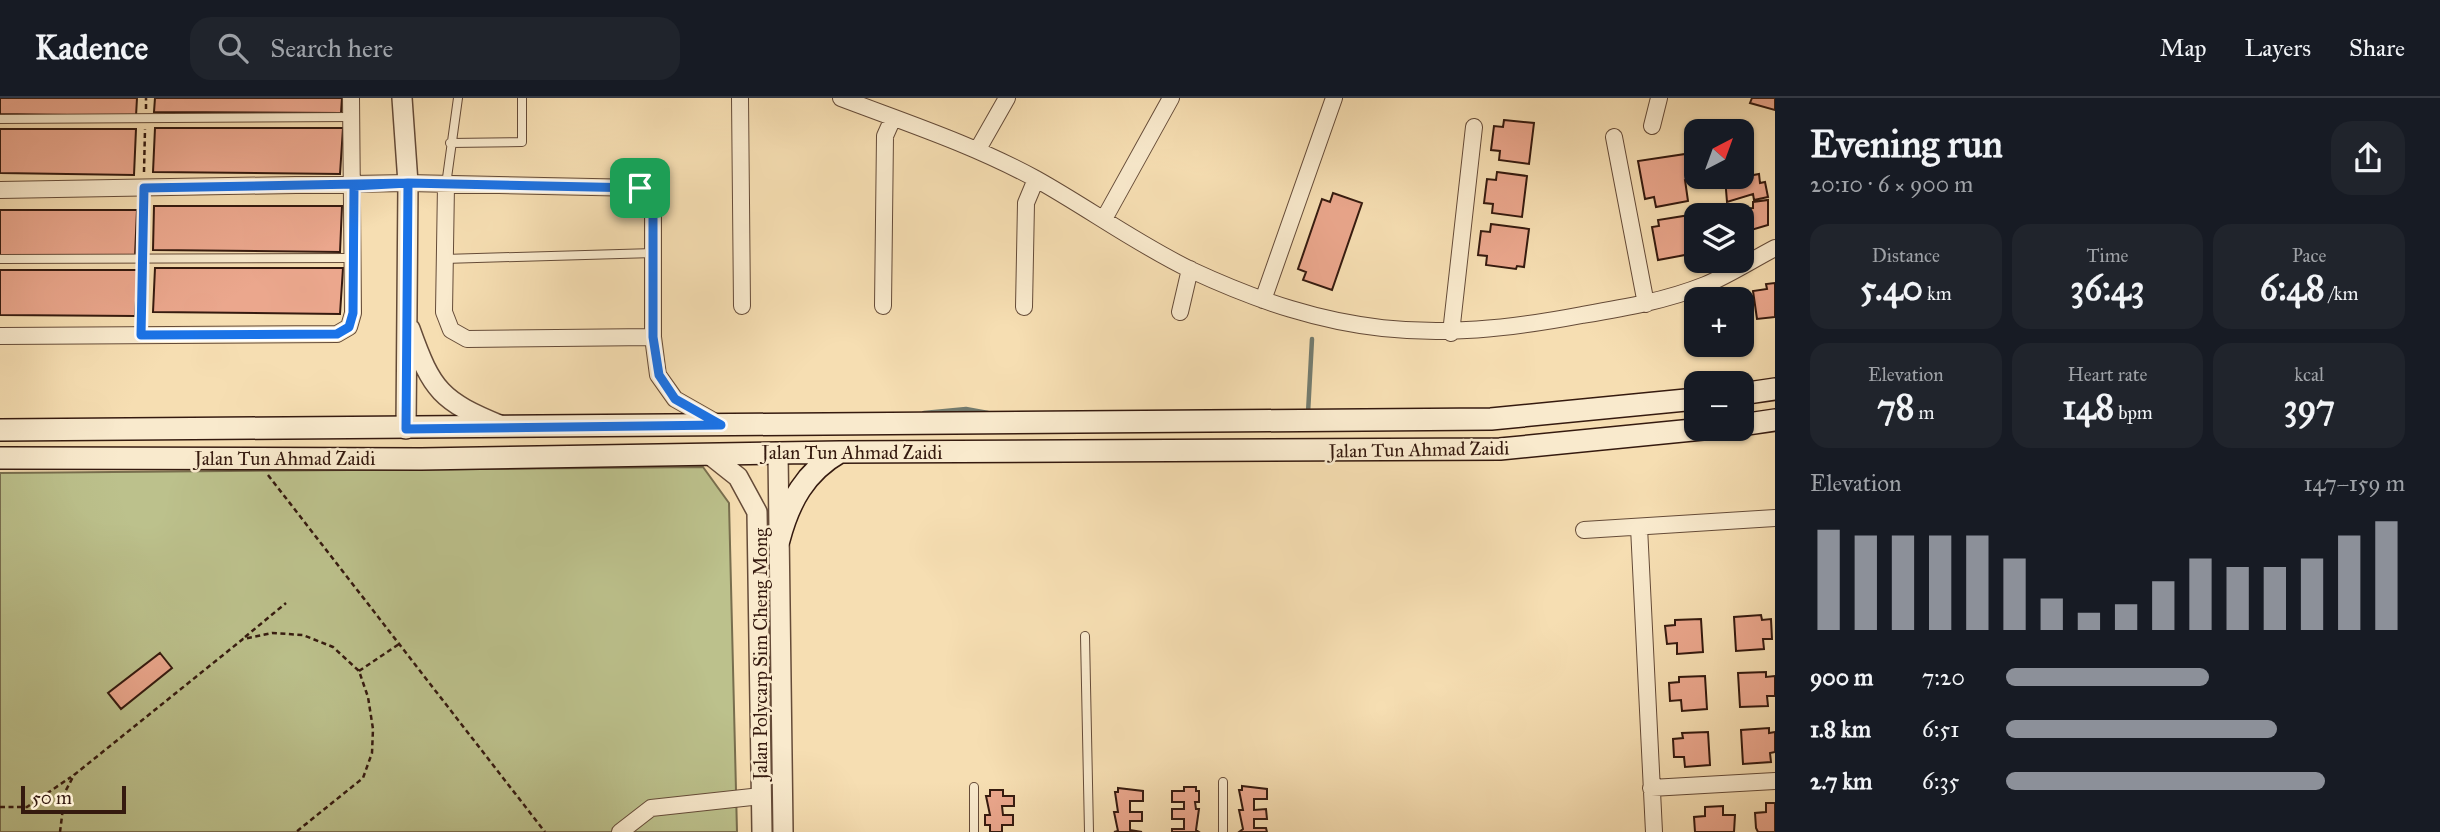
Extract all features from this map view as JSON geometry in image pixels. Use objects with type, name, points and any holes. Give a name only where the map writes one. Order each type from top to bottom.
[{"type":"main road","points":[[1754,392],[1775,389]]},
{"type":"main road","name":"Jalan Tun Ahmad Zaidi","points":[[0,430],[1491,419],[1684,400]]},
{"type":"main road","points":[[1754,423],[1775,420]]},
{"type":"main road","name":"Jalan Tun Ahmad Zaidi","points":[[0,458],[1500,449],[1684,431]]},
{"type":"main road","points":[[779,540],[787,511],[800,487],[814,470],[840,452]]},
{"type":"street","points":[[0,336],[337,334],[349,327],[353,313],[354,186],[351,98]]},
{"type":"street","points":[[402,98],[408,183],[406,429]]},
{"type":"street","points":[[740,98],[741,306]]},
{"type":"street","points":[[841,98],[978,149],[1036,179],[1190,269],[1264,300],[1317,318],[1362,327],[1451,333],[1520,327],[1646,304],[1706,285],[1775,248]]},
{"type":"street","points":[[978,149],[1007,98]]},
{"type":"street","points":[[1104,219],[1171,98]]},
{"type":"street","points":[[1264,300],[1334,98]]},
{"type":"street","points":[[1652,126],[1659,98]]},
{"type":"street","points":[[883,306],[885,136],[894,118]]},
{"type":"street","points":[[1451,333],[1474,127]]},
{"type":"street","points":[[1614,137],[1646,304]]},
{"type":"street","points":[[1024,307],[1026,203],[1036,179]]},
{"type":"street","points":[[0,190],[408,183],[640,188],[648,191],[653,199],[653,337],[659,375],[675,399],[721,425]]},
{"type":"street","points":[[446,185],[444,312],[451,330],[467,339],[653,337]]},
{"type":"street","points":[[1180,312],[1190,269]]},
{"type":"street","points":[[406,318],[421,360],[436,389],[451,402],[507,428]]},
{"type":"street","name":"Jalan Polycarp Sim Cheng Mong","points":[[778,453],[783,832]]},
{"type":"street","name":"Jalan Polycarp Sim Cheng Mong","points":[[709,454],[738,477],[758,512],[762,832]]},
{"type":"street","points":[[1584,530],[1775,518]]},
{"type":"street","points":[[1639,527],[1654,832]]},
{"type":"street","points":[[620,832],[651,808],[761,796],[771,768],[780,710]]},
{"type":"street","points":[[1651,788],[1775,781]]},
{"type":"lane","points":[[446,185],[458,98]]},
{"type":"lane","points":[[450,143],[522,142],[522,98]]},
{"type":"lane","points":[[0,119],[352,117]]},
{"type":"lane","points":[[444,259],[654,253]]},
{"type":"lane","points":[[0,259],[353,258]]},
{"type":"lane","points":[[1086,636],[1089,832]]},
{"type":"lane","points":[[1223,782],[1223,832]]},
{"type":"lane","points":[[974,787],[974,832]]},
{"type":"path","points":[[141,335],[146,98]]},
{"type":"path","points":[[255,458],[545,832]]},
{"type":"path","points":[[0,807],[27,807],[74,775],[286,603]]},
{"type":"path","points":[[243,639],[272,633],[303,635],[333,647],[359,671],[368,697],[373,729],[372,753],[363,778],[296,832]]},
{"type":"path","points":[[359,671],[399,644]]},
{"type":"path","points":[[60,832],[65,792],[74,775]]},
{"type":"green space","points":[[703,467],[729,503],[737,832],[0,832],[0,473]]},
{"type":"building","points":[[0,98],[137,98],[136,116],[0,114]]},
{"type":"building","points":[[155,98],[342,98],[341,113],[154,112]]},
{"type":"building","points":[[1752,98],[1775,98],[1775,110],[1750,103]]},
{"type":"building","points":[[1504,120],[1534,123],[1529,164],[1499,160],[1500,151],[1491,150],[1494,126],[1503,127]]},
{"type":"building","points":[[155,128],[343,128],[340,174],[153,172]]},
{"type":"building","points":[[0,129],[136,129],[134,175],[0,173]]},
{"type":"building","points":[[1684,154],[1684,189],[1686,189],[1688,201],[1656,207],[1654,197],[1645,199],[1638,161]]},
{"type":"building","points":[[1497,172],[1527,176],[1522,217],[1492,213],[1493,204],[1484,203],[1487,179],[1496,180]]},
{"type":"building","points":[[1759,174],[1760,183],[1765,182],[1768,197],[1754,200],[1753,194],[1727,202],[1726,189],[1754,189],[1754,175]]},
{"type":"building","points":[[1333,193],[1362,203],[1332,290],[1303,280],[1306,272],[1298,269],[1322,199],[1330,202]]},
{"type":"building","points":[[1768,200],[1768,225],[1754,229],[1753,202]]},
{"type":"building","points":[[154,206],[342,206],[340,252],[153,250]]},
{"type":"building","points":[[0,210],[137,210],[135,256],[0,255]]},
{"type":"building","points":[[1684,216],[1684,255],[1658,260],[1652,227],[1659,226],[1658,220]]},
{"type":"building","points":[[1491,224],[1529,229],[1524,267],[1517,266],[1516,269],[1486,265],[1487,256],[1478,255],[1481,231],[1490,232]]},
{"type":"building","points":[[155,268],[343,268],[340,314],[153,312]]},
{"type":"building","points":[[0,270],[138,270],[135,316],[0,315]]},
{"type":"building","points":[[1775,283],[1775,317],[1757,319],[1754,291],[1767,289],[1766,284]]},
{"type":"building","points":[[1761,615],[1762,620],[1771,619],[1772,639],[1763,639],[1764,649],[1736,651],[1734,617]]},
{"type":"building","points":[[1701,619],[1703,652],[1677,654],[1677,643],[1667,644],[1665,626],[1675,625],[1675,620]]},
{"type":"building","points":[[160,653],[172,668],[121,709],[108,693]]},
{"type":"building","points":[[1766,672],[1766,677],[1775,676],[1775,696],[1767,696],[1768,706],[1740,707],[1738,673]]},
{"type":"building","points":[[1705,676],[1707,709],[1682,711],[1681,700],[1670,701],[1669,683],[1679,682],[1679,677]]},
{"type":"building","points":[[1769,728],[1769,733],[1775,732],[1775,752],[1770,753],[1771,762],[1743,764],[1741,730]]},
{"type":"building","points":[[1708,732],[1710,765],[1685,767],[1684,757],[1674,757],[1673,739],[1683,738],[1682,733]]},
{"type":"building","points":[[1242,786],[1267,789],[1267,799],[1254,799],[1254,810],[1266,809],[1267,819],[1254,819],[1254,828],[1266,828],[1267,832],[1239,832],[1243,829],[1239,810],[1243,810],[1239,790],[1242,790]]},
{"type":"building","points":[[1184,787],[1196,787],[1196,791],[1199,791],[1199,802],[1195,802],[1196,809],[1199,809],[1196,830],[1199,832],[1172,832],[1172,829],[1184,829],[1184,819],[1172,819],[1172,809],[1184,809],[1184,802],[1172,802],[1172,791],[1184,791]]},
{"type":"building","points":[[1118,788],[1143,791],[1143,801],[1130,801],[1130,812],[1142,812],[1142,821],[1130,821],[1130,830],[1142,832],[1114,832],[1118,831],[1114,812],[1118,812],[1115,792],[1118,792]]},
{"type":"building","points":[[990,790],[1003,790],[1003,796],[1014,796],[1014,806],[1002,806],[1003,815],[1013,815],[1013,825],[1002,825],[1002,832],[990,832],[990,825],[985,825],[985,815],[990,815],[986,796],[990,796]]},
{"type":"building","points":[[1766,803],[1775,803],[1775,832],[1758,832],[1756,828],[1755,813],[1766,812]]},
{"type":"building","points":[[1723,806],[1723,815],[1735,815],[1734,832],[1695,832],[1694,817],[1705,816],[1705,807]]},
{"type":"waterway","points":[[1308,413],[1312,339]]},
{"type":"waterway","points":[[924,413],[966,409],[988,413]]},
{"type":"route","points":[[640,188],[408,183],[354,186],[353,313],[349,327],[337,334],[141,335],[144,188],[408,183],[406,429],[721,425],[675,399],[659,375],[653,337],[653,199],[648,191],[640,188]]}]
